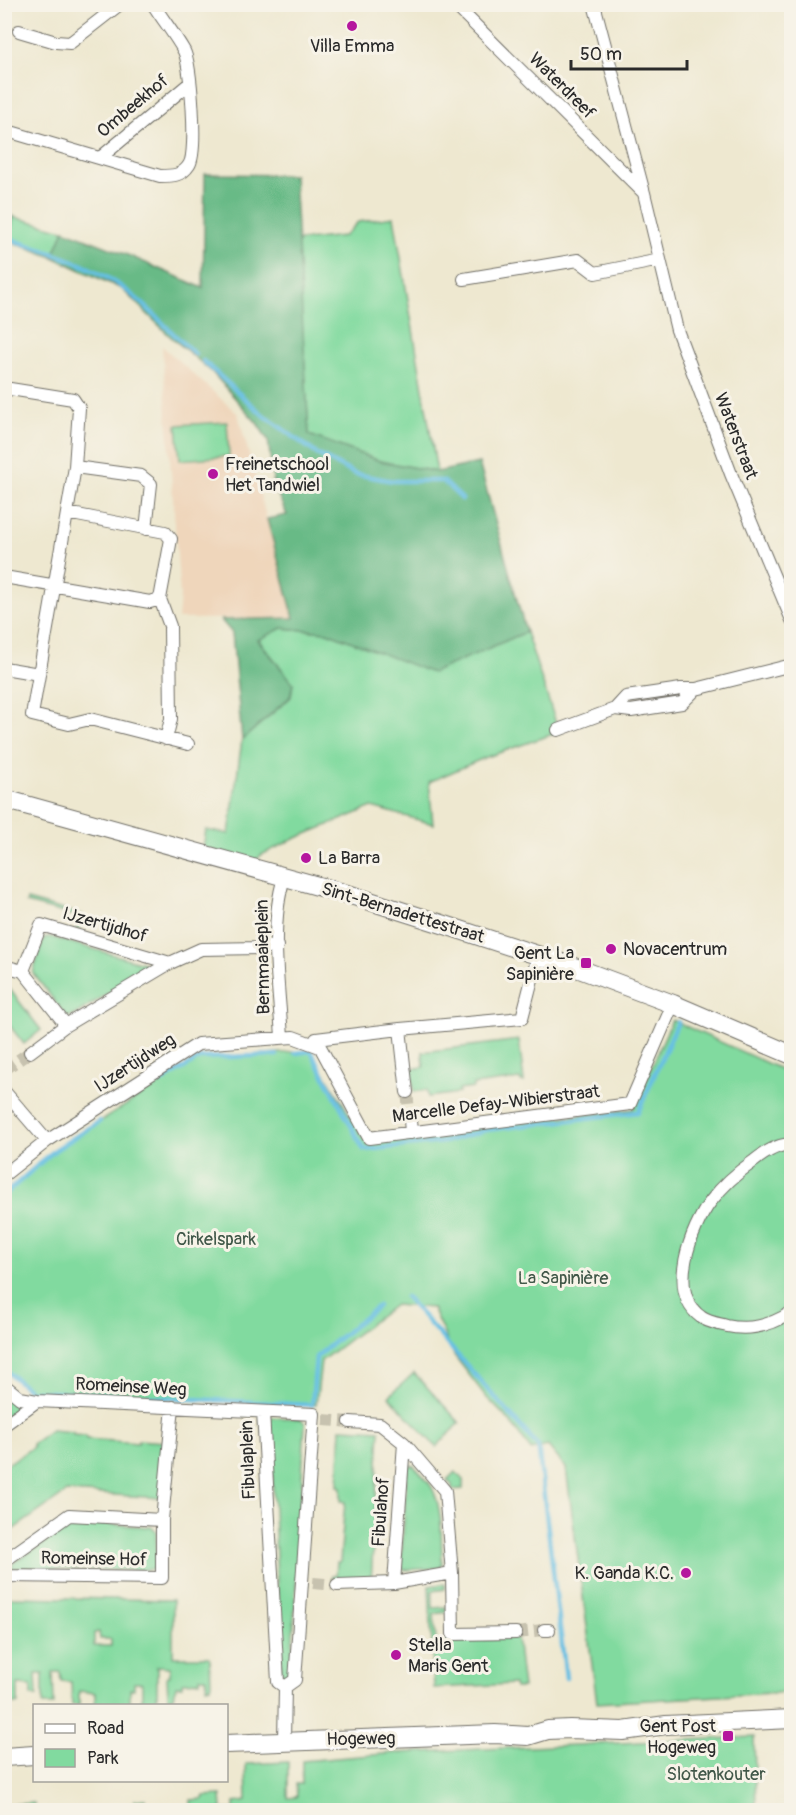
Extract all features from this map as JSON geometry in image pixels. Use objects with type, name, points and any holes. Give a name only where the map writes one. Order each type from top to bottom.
[{"type":"street","points":[[19,31],[56,42],[70,43],[120,4]]},
{"type":"street","name":"Ombeekhof","points":[[4,130],[160,176],[175,176],[182,172],[190,163],[194,135],[185,53],[153,4]]},
{"type":"street","name":"Waterdreef","points":[[454,4],[644,193]]},
{"type":"street","name":"Waterstraat","points":[[594,4],[644,193],[677,330],[730,474],[792,620]]},
{"type":"street","name":"Ombeekhof","points":[[100,158],[190,83]]},
{"type":"street","points":[[464,279],[578,260],[596,273],[660,260]]},
{"type":"street","points":[[4,388],[73,399],[79,408],[75,467],[32,715],[69,724],[90,719],[188,744]]},
{"type":"street","points":[[75,467],[141,476],[151,484],[146,529]]},
{"type":"street","points":[[67,513],[165,532],[171,539],[160,599],[170,626],[171,719],[166,739]]},
{"type":"street","points":[[4,577],[150,602],[160,599]]},
{"type":"street","points":[[558,730],[615,709],[626,697],[696,689],[792,665]]},
{"type":"street","points":[[4,668],[39,674]]},
{"type":"street","name":"Sint-Bernadettestraat","points":[[4,799],[354,896],[574,967],[673,1004],[792,1055]]},
{"type":"street","name":"Bernmaaieplein","points":[[282,1037],[277,946],[278,897],[284,878]]},
{"type":"street","name":"IJzertijdhof","points":[[23,971],[41,925],[170,963]]},
{"type":"street","name":"IJzertijdhof","points":[[30,1052],[66,1025],[170,963],[201,949],[277,946]]},
{"type":"street","points":[[318,1043],[400,1029],[522,1018],[538,957]]},
{"type":"street","points":[[4,966],[23,971],[66,1025]]},
{"type":"street","name":"Marcelle Defay-Wibierstraat","points":[[318,1043],[369,1138],[411,1126],[630,1104],[673,1004]]},
{"type":"street","points":[[400,1029],[407,1092]]},
{"type":"street","name":"IJzertijdweg","points":[[4,1175],[47,1141],[198,1044],[282,1037],[293,1037],[318,1043]]},
{"type":"street","points":[[4,1090],[47,1141]]},
{"type":"street","points":[[792,1144],[765,1154],[741,1170],[710,1202],[692,1236],[683,1282],[686,1299],[701,1317],[715,1323],[735,1328],[756,1328],[783,1318],[792,1312]]},
{"type":"street","name":"Romeinse Weg","points":[[4,1385],[20,1398],[37,1401],[263,1412]]},
{"type":"street","points":[[4,1425],[37,1401]]},
{"type":"street","name":"Romeinse Hof","points":[[4,1574],[6,1576],[162,1578],[162,1520],[173,1407]]},
{"type":"street","name":"Fibulaplein","points":[[285,1688],[295,1680],[308,1583],[318,1417],[263,1412],[278,1682],[285,1688],[285,1741]]},
{"type":"street","points":[[350,1422],[380,1424],[404,1443],[446,1491],[452,1573],[453,1634],[516,1633]]},
{"type":"street","name":"Fibulahof","points":[[394,1583],[404,1443]]},
{"type":"street","name":"Romeinse Hof","points":[[4,1561],[69,1515],[162,1520]]},
{"type":"street","points":[[336,1585],[394,1583],[452,1573]]},
{"type":"street","name":"Hogeweg","points":[[228,1744],[495,1734],[547,1718],[592,1716],[666,1725],[792,1719]]},
{"type":"street","points":[[4,1757],[33,1755]]},
{"type":"shaded area","name":"Freinetschool Het Tandwiel","points":[[162,346],[238,414],[294,618],[178,619],[180,596]]},
{"type":"green space","points":[[205,174],[294,175],[309,435],[380,461],[437,472],[479,463],[526,632],[432,673],[327,632],[282,628],[258,640],[293,683],[290,697],[242,740],[232,633],[221,620],[294,618],[267,519],[287,515],[274,486],[268,440],[257,423],[212,372],[170,336],[122,289],[53,257],[64,230],[203,288]]},
{"type":"green space","points":[[5,213],[14,217],[7,240],[5,239]]},
{"type":"green space","points":[[14,217],[64,230],[53,257],[7,240]]},
{"type":"green space","points":[[394,217],[437,472],[380,461],[309,435],[297,241],[344,236],[358,222]]},
{"type":"green space","points":[[227,422],[229,456],[180,460],[177,425]]},
{"type":"green space","points":[[282,628],[327,632],[432,672],[526,632],[559,732],[484,758],[429,782],[433,824],[372,807],[294,839],[261,855],[255,862],[203,848],[206,830],[229,834],[242,740],[291,697],[293,683],[258,639]]},
{"type":"green space","points":[[27,900],[83,915],[80,930],[76,929],[79,917],[26,903]]},
{"type":"green space","points":[[46,937],[147,966],[146,969],[76,1014],[66,1016],[33,973],[43,940]]},
{"type":"green space","points":[[5,983],[41,1030],[24,1044],[9,1025],[5,1028]]},
{"type":"green space","points":[[672,1020],[791,1074],[791,1692],[597,1703],[566,1468],[548,1446],[531,1450],[508,1419],[487,1398],[454,1355],[432,1308],[395,1305],[321,1361],[316,1405],[30,1391],[5,1369],[4,1195],[55,1150],[200,1058],[311,1051],[367,1143],[430,1131],[633,1109]]},
{"type":"green space","points":[[519,1040],[524,1082],[520,1079],[473,1085],[473,1088],[459,1090],[459,1093],[428,1097],[427,1090],[414,1092],[411,1069],[424,1067],[423,1052]]},
{"type":"green space","points":[[414,1373],[460,1423],[436,1447],[389,1396]]},
{"type":"green space","points":[[4,1394],[18,1407],[4,1417]]},
{"type":"green space","points":[[270,1417],[301,1419],[305,1423],[291,1674],[289,1677],[281,1673]]},
{"type":"green space","points":[[341,1428],[380,1430],[371,1582],[332,1580],[332,1576],[336,1576],[337,1562],[340,1562],[345,1502],[341,1501],[341,1487],[338,1486]]},
{"type":"green space","points":[[51,1430],[73,1432],[73,1435],[86,1436],[87,1439],[138,1443],[138,1440],[166,1442],[162,1498],[67,1492],[5,1535],[5,1466],[33,1447],[32,1444]]},
{"type":"green space","points":[[409,1465],[414,1466],[428,1481],[437,1500],[441,1528],[442,1564],[440,1568],[404,1570],[401,1567]]},
{"type":"green space","points":[[455,1472],[463,1480],[463,1489],[452,1490],[452,1485],[447,1480]]},
{"type":"green space","points":[[76,1522],[151,1527],[156,1531],[157,1565],[154,1569],[148,1570],[12,1568],[13,1563]]},
{"type":"green space","points":[[445,1584],[445,1589],[432,1591],[433,1608],[446,1607],[446,1612],[434,1614],[436,1642],[517,1637],[523,1688],[515,1688],[514,1684],[434,1688],[429,1586]]},
{"type":"green space","points":[[9,1597],[173,1600],[173,1657],[210,1657],[211,1686],[207,1687],[206,1677],[200,1677],[200,1681],[182,1682],[182,1686],[176,1686],[174,1697],[168,1698],[167,1676],[170,1676],[170,1667],[157,1666],[157,1704],[142,1704],[142,1683],[134,1683],[134,1689],[130,1689],[130,1704],[95,1704],[95,1693],[79,1691],[79,1704],[72,1704],[71,1682],[61,1681],[60,1672],[53,1672],[54,1704],[43,1704],[43,1674],[36,1674],[37,1696],[31,1696],[31,1686],[18,1685],[18,1704],[9,1704],[7,1620]],"holes":[[[99,1632],[100,1639],[111,1639],[111,1646],[94,1646],[94,1633]]]},
{"type":"green space","name":"Slotenkouter","points":[[754,1737],[756,1810],[234,1810],[234,1803],[247,1801],[246,1764],[288,1762],[288,1798],[297,1797],[296,1784],[302,1784],[302,1761],[395,1753]]},
{"type":"green space","points":[[221,1795],[222,1810],[191,1810],[191,1800],[203,1799],[204,1796]]},
{"type":"green space","points":[[145,1799],[146,1810],[131,1810],[130,1804],[133,1804],[135,1800]]},
{"type":"green space","points":[[34,1803],[34,1809],[38,1810],[5,1810],[5,1805]]},
{"type":"waterway","points":[[4,237],[76,262],[103,275],[147,308],[195,354]]},
{"type":"waterway","points":[[203,361],[262,414],[317,454],[355,474],[393,481],[443,481],[462,499]]},
{"type":"waterway","points":[[295,1053],[311,1051],[364,1150],[444,1142],[486,1130],[638,1112],[678,1022]]},
{"type":"waterway","points":[[161,1082],[200,1058],[277,1055]]},
{"type":"waterway","points":[[4,1195],[55,1150],[100,1121]]},
{"type":"waterway","points":[[406,1297],[538,1446],[566,1678]]},
{"type":"waterway","points":[[4,1369],[30,1391],[312,1405],[316,1357],[378,1306]]},
{"type":"tunnel","points":[[4,1070],[30,1052]]},
{"type":"tunnel","points":[[407,1092],[410,1120]]},
{"type":"tunnel","points":[[323,1420],[350,1422]]},
{"type":"tunnel","points":[[313,1583],[337,1585]]},
{"type":"tunnel","points":[[516,1633],[544,1630]]},
{"type":"place","name":"Villa Emma","points":[[352,26]]},
{"type":"place","name":"Freinetschool Het Tandwiel","points":[[213,474]]},
{"type":"place","name":"La Barra","points":[[306,858]]},
{"type":"place","name":"Novacentrum","points":[[611,949]]},
{"type":"place","name":"Gent La Sapinière","points":[[586,963]]},
{"type":"place","name":"K. Ganda K.C.","points":[[686,1573]]},
{"type":"place","name":"Stella Maris Gent","points":[[396,1655]]},
{"type":"place","name":"Gent Post Hogeweg","points":[[728,1736]]},
{"type":"park label","name":"Cirkelspark","points":[[216,1239]]},
{"type":"park label","name":"La Sapinière","points":[[563,1278]]}]
